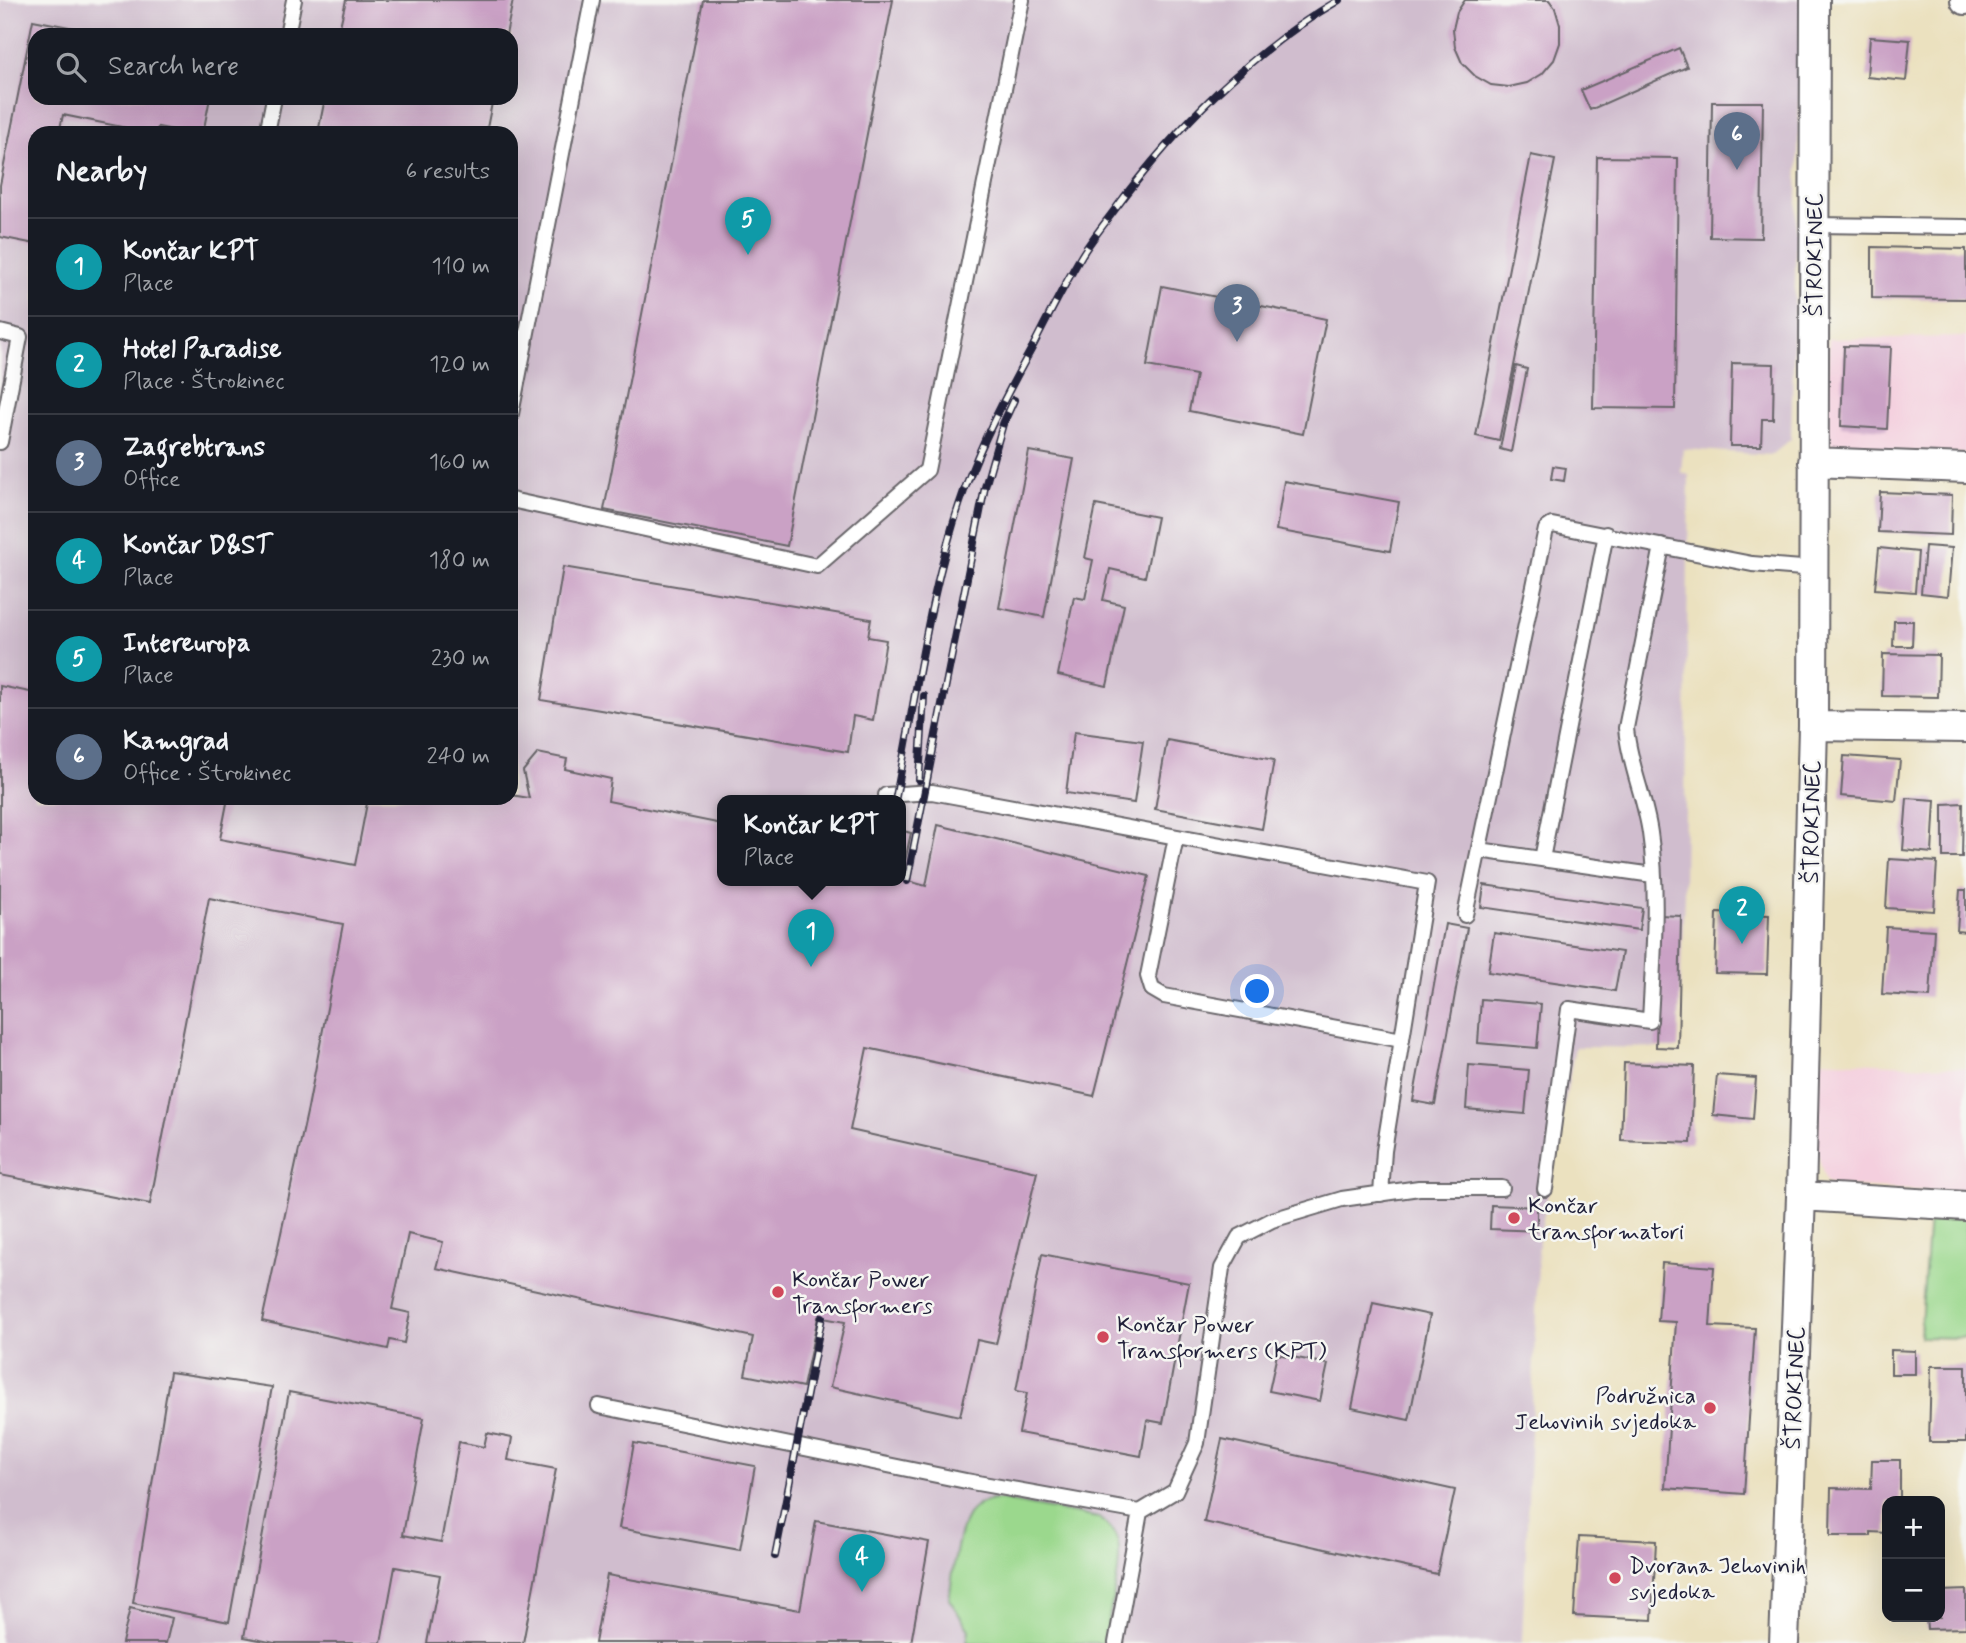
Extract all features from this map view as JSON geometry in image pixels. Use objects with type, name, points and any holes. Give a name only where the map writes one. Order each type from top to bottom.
[{"type":"street","name":"ŠTROKINEC","points":[[1784,1643],[1801,1196],[1813,726],[1815,0]]},
{"type":"street","points":[[1813,462],[1966,468]]},
{"type":"street","points":[[1813,726],[1966,729]]},
{"type":"street","points":[[1801,1196],[1966,1206]]},
{"type":"lane","points":[[288,28],[294,0]]},
{"type":"lane","points":[[518,378],[592,0]]},
{"type":"lane","points":[[518,502],[817,566],[928,470],[1021,0]]},
{"type":"lane","points":[[268,126],[273,105]]},
{"type":"lane","points":[[1814,225],[1966,227]]},
{"type":"lane","points":[[0,332],[20,337],[0,442]]},
{"type":"lane","points":[[1465,915],[1545,529],[1552,524],[1752,564],[1815,569]]},
{"type":"lane","points":[[1542,859],[1605,534]]},
{"type":"lane","points":[[1545,1189],[1569,1009],[1650,1021],[1654,931],[1653,874],[1643,794],[1628,751],[1626,729],[1662,546]]},
{"type":"lane","points":[[886,795],[932,792],[1427,883],[1384,1151],[1381,1194]]},
{"type":"lane","points":[[1176,837],[1148,976],[1152,989],[1164,996],[1402,1040]]},
{"type":"lane","points":[[1479,850],[1653,874]]},
{"type":"lane","points":[[598,1406],[966,1481],[1140,1512],[1175,1491],[1197,1443],[1222,1268],[1239,1237],[1272,1220],[1342,1199],[1419,1188],[1502,1188]]},
{"type":"lane","points":[[1116,1643],[1140,1512]]},
{"type":"shaded area","points":[[0,0],[1802,0],[1791,439],[1772,455],[1683,449],[1681,473],[1689,475],[1684,894],[1678,1048],[1575,1047],[1539,1241],[1522,1643],[0,1643]]},
{"type":"shaded area","points":[[1966,337],[1966,454],[1836,449],[1828,440],[1825,431],[1829,339]]},
{"type":"shaded area","points":[[1820,1060],[1966,1068],[1966,1193],[1836,1186],[1826,1183],[1816,1148]]},
{"type":"green space","points":[[1929,1217],[1966,1218],[1966,1338],[1920,1337]]},
{"type":"green space","points":[[992,1500],[1099,1518],[1112,1530],[1117,1539],[1119,1561],[1103,1643],[967,1643],[969,1630],[949,1599],[956,1555],[968,1515],[979,1505]]},
{"type":"building","points":[[346,0],[513,0],[507,28],[340,28]]},
{"type":"building","points":[[703,0],[893,0],[787,546],[604,510]]},
{"type":"building","points":[[1465,0],[1549,0],[1555,8],[1560,25],[1560,43],[1554,60],[1542,74],[1527,83],[1509,87],[1491,85],[1475,76],[1462,63],[1455,47],[1453,29],[1457,12]]},
{"type":"building","points":[[33,20],[74,28],[31,28]]},
{"type":"building","points":[[1870,37],[1910,40],[1906,81],[1867,77]]},
{"type":"building","points":[[28,45],[28,105],[209,105],[204,126],[117,126],[63,115],[61,126],[28,126],[28,243],[0,237],[0,185]]},
{"type":"building","points":[[1679,48],[1687,67],[1590,110],[1581,90]]},
{"type":"building","points":[[1712,102],[1763,102],[1761,238],[1710,237]]},
{"type":"building","points":[[324,105],[492,105],[487,126],[319,126]]},
{"type":"building","points":[[1531,155],[1555,160],[1499,441],[1476,436]]},
{"type":"building","points":[[1597,157],[1678,158],[1675,409],[1593,408]]},
{"type":"building","points":[[1872,247],[1966,249],[1966,299],[1872,298]]},
{"type":"building","points":[[1162,286],[1326,319],[1303,434],[1189,411],[1196,375],[1147,366]]},
{"type":"building","points":[[1844,346],[1891,347],[1887,429],[1841,426]]},
{"type":"building","points":[[1732,363],[1774,364],[1773,419],[1762,419],[1761,446],[1730,446]]},
{"type":"building","points":[[1516,366],[1527,369],[1511,452],[1500,449]]},
{"type":"building","points":[[1029,451],[1074,459],[1044,617],[999,608]]},
{"type":"building","points":[[1553,466],[1566,468],[1564,481],[1551,479]]},
{"type":"building","points":[[1284,481],[1399,502],[1390,551],[1276,530]]},
{"type":"building","points":[[1880,492],[1952,495],[1951,535],[1878,532]]},
{"type":"building","points":[[1096,505],[1157,517],[1145,577],[1110,569],[1103,600],[1124,605],[1107,686],[1058,675],[1074,597],[1085,599],[1093,560],[1085,558]]},
{"type":"building","points":[[1925,546],[1952,548],[1948,596],[1921,593]]},
{"type":"building","points":[[1879,548],[1918,552],[1915,592],[1875,589]]},
{"type":"building","points":[[563,567],[871,619],[868,637],[886,640],[873,720],[853,716],[848,752],[541,700]]},
{"type":"building","points":[[1894,621],[1913,621],[1912,646],[1893,646]]},
{"type":"building","points":[[1883,654],[1939,655],[1938,697],[1882,696]]},
{"type":"building","points":[[0,686],[28,692],[28,805],[227,805],[220,839],[355,865],[367,805],[518,805],[518,796],[529,798],[523,771],[538,753],[567,759],[565,769],[611,779],[608,801],[717,823],[717,886],[906,886],[906,880],[926,886],[938,825],[1149,876],[1094,1096],[867,1048],[850,1130],[1037,1172],[996,1344],[977,1340],[960,1416],[830,1387],[845,1322],[818,1317],[803,1387],[745,1375],[753,1337],[436,1268],[443,1242],[408,1234],[392,1309],[410,1313],[404,1343],[390,1340],[388,1349],[262,1321],[308,1108],[343,924],[209,898],[150,1204],[0,1175]]},
{"type":"building","points":[[1074,732],[1143,741],[1134,803],[1066,793]]},
{"type":"building","points":[[1167,740],[1274,760],[1262,829],[1155,809]]},
{"type":"building","points":[[1844,756],[1900,760],[1896,801],[1841,796]]},
{"type":"building","points":[[1907,798],[1935,800],[1932,853],[1903,850]]},
{"type":"building","points":[[1963,803],[1962,857],[1943,857],[1943,804]]},
{"type":"building","points":[[906,832],[911,833],[906,856]]},
{"type":"building","points":[[1889,859],[1937,862],[1934,911],[1886,908]]},
{"type":"building","points":[[1484,885],[1642,908],[1639,930],[1481,907]]},
{"type":"building","points":[[1960,890],[1966,890],[1966,932],[1957,931]]},
{"type":"building","points":[[1717,913],[1769,915],[1767,974],[1715,973]]},
{"type":"building","points":[[1659,915],[1681,916],[1678,1048],[1656,1047]]},
{"type":"building","points":[[1445,924],[1467,928],[1435,1105],[1413,1101]]},
{"type":"building","points":[[1886,927],[1934,930],[1930,997],[1882,994]]},
{"type":"building","points":[[1494,933],[1622,952],[1615,991],[1488,972]]},
{"type":"building","points":[[1481,999],[1541,1004],[1537,1048],[1478,1043]]},
{"type":"building","points":[[1624,1063],[1694,1066],[1691,1143],[1621,1140]]},
{"type":"building","points":[[1469,1065],[1529,1070],[1525,1114],[1466,1109]]},
{"type":"building","points":[[1717,1075],[1756,1078],[1753,1119],[1713,1115]]},
{"type":"building","name":"Končar transformatori","points":[[1491,1205],[1537,1207],[1537,1231],[1490,1229]]},
{"type":"building","name":"Končar Power Transformers (KPT)","points":[[1042,1254],[1189,1283],[1163,1423],[1147,1420],[1141,1456],[1019,1433],[1027,1393],[1016,1391]]},
{"type":"building","name":"Podružnica Jehovinih svjedoka","points":[[1662,1263],[1714,1267],[1710,1326],[1755,1328],[1744,1494],[1665,1488],[1676,1322],[1658,1321]]},
{"type":"building","points":[[1373,1303],[1430,1315],[1409,1420],[1352,1408]]},
{"type":"building","points":[[1891,1350],[1915,1351],[1915,1374],[1891,1374]]},
{"type":"building","points":[[1277,1354],[1328,1364],[1320,1401],[1269,1391]]},
{"type":"building","points":[[1931,1366],[1966,1366],[1966,1442],[1929,1442]]},
{"type":"building","points":[[170,1372],[272,1387],[229,1622],[133,1603]]},
{"type":"building","points":[[289,1392],[424,1418],[403,1535],[441,1542],[459,1442],[484,1447],[487,1433],[512,1438],[508,1460],[556,1469],[523,1643],[427,1643],[440,1575],[395,1567],[381,1643],[275,1643],[244,1637]]},
{"type":"building","points":[[1222,1439],[1455,1490],[1437,1574],[1204,1522]]},
{"type":"building","points":[[634,1443],[755,1466],[740,1550],[619,1528]]},
{"type":"building","points":[[1872,1460],[1900,1460],[1900,1496],[1882,1496],[1882,1533],[1871,1532],[1871,1536],[1830,1536],[1831,1488],[1871,1489]]},
{"type":"building","points":[[816,1521],[929,1542],[911,1643],[595,1643],[607,1575],[800,1610]]},
{"type":"building","name":"Dvorana Jehovinih svjedoka","points":[[1579,1537],[1656,1541],[1652,1620],[1574,1616]]},
{"type":"building","points":[[1966,1590],[1966,1628],[1927,1629],[1926,1622],[1945,1622],[1945,1591]]},
{"type":"building","points":[[130,1608],[172,1618],[166,1643],[122,1643]]},
{"type":"railway","points":[[896,795],[932,605],[964,491],[995,418],[1069,278],[1116,208],[1190,120],[1246,67],[1307,20],[1339,0]]},
{"type":"railway","points":[[907,881],[985,487],[1003,424],[1014,400]]},
{"type":"railway","points":[[919,780],[924,696]]},
{"type":"railway","points":[[775,1556],[822,1317]]},
{"type":"place","name":"Kamgrad","points":[[1737,170]]},
{"type":"place","name":"Intereuropa","points":[[748,255]]},
{"type":"place","name":"Zagrebtrans","points":[[1237,342]]},
{"type":"place","name":"Hotel Paradise","points":[[1742,944]]},
{"type":"place","name":"Končar KPT","points":[[811,967]]},
{"type":"place","name":"Končar transformatori","points":[[1514,1218]]},
{"type":"place","name":"Končar Power Transformers","points":[[778,1292]]},
{"type":"place","name":"Končar Power Transformers (KPT)","points":[[1103,1337]]},
{"type":"place","name":"Podružnica Jehovinih svjedoka","points":[[1710,1408]]},
{"type":"place","name":"Dvorana Jehovinih svjedoka","points":[[1615,1578]]},
{"type":"place","name":"Končar D&ST","points":[[862,1592]]}]
